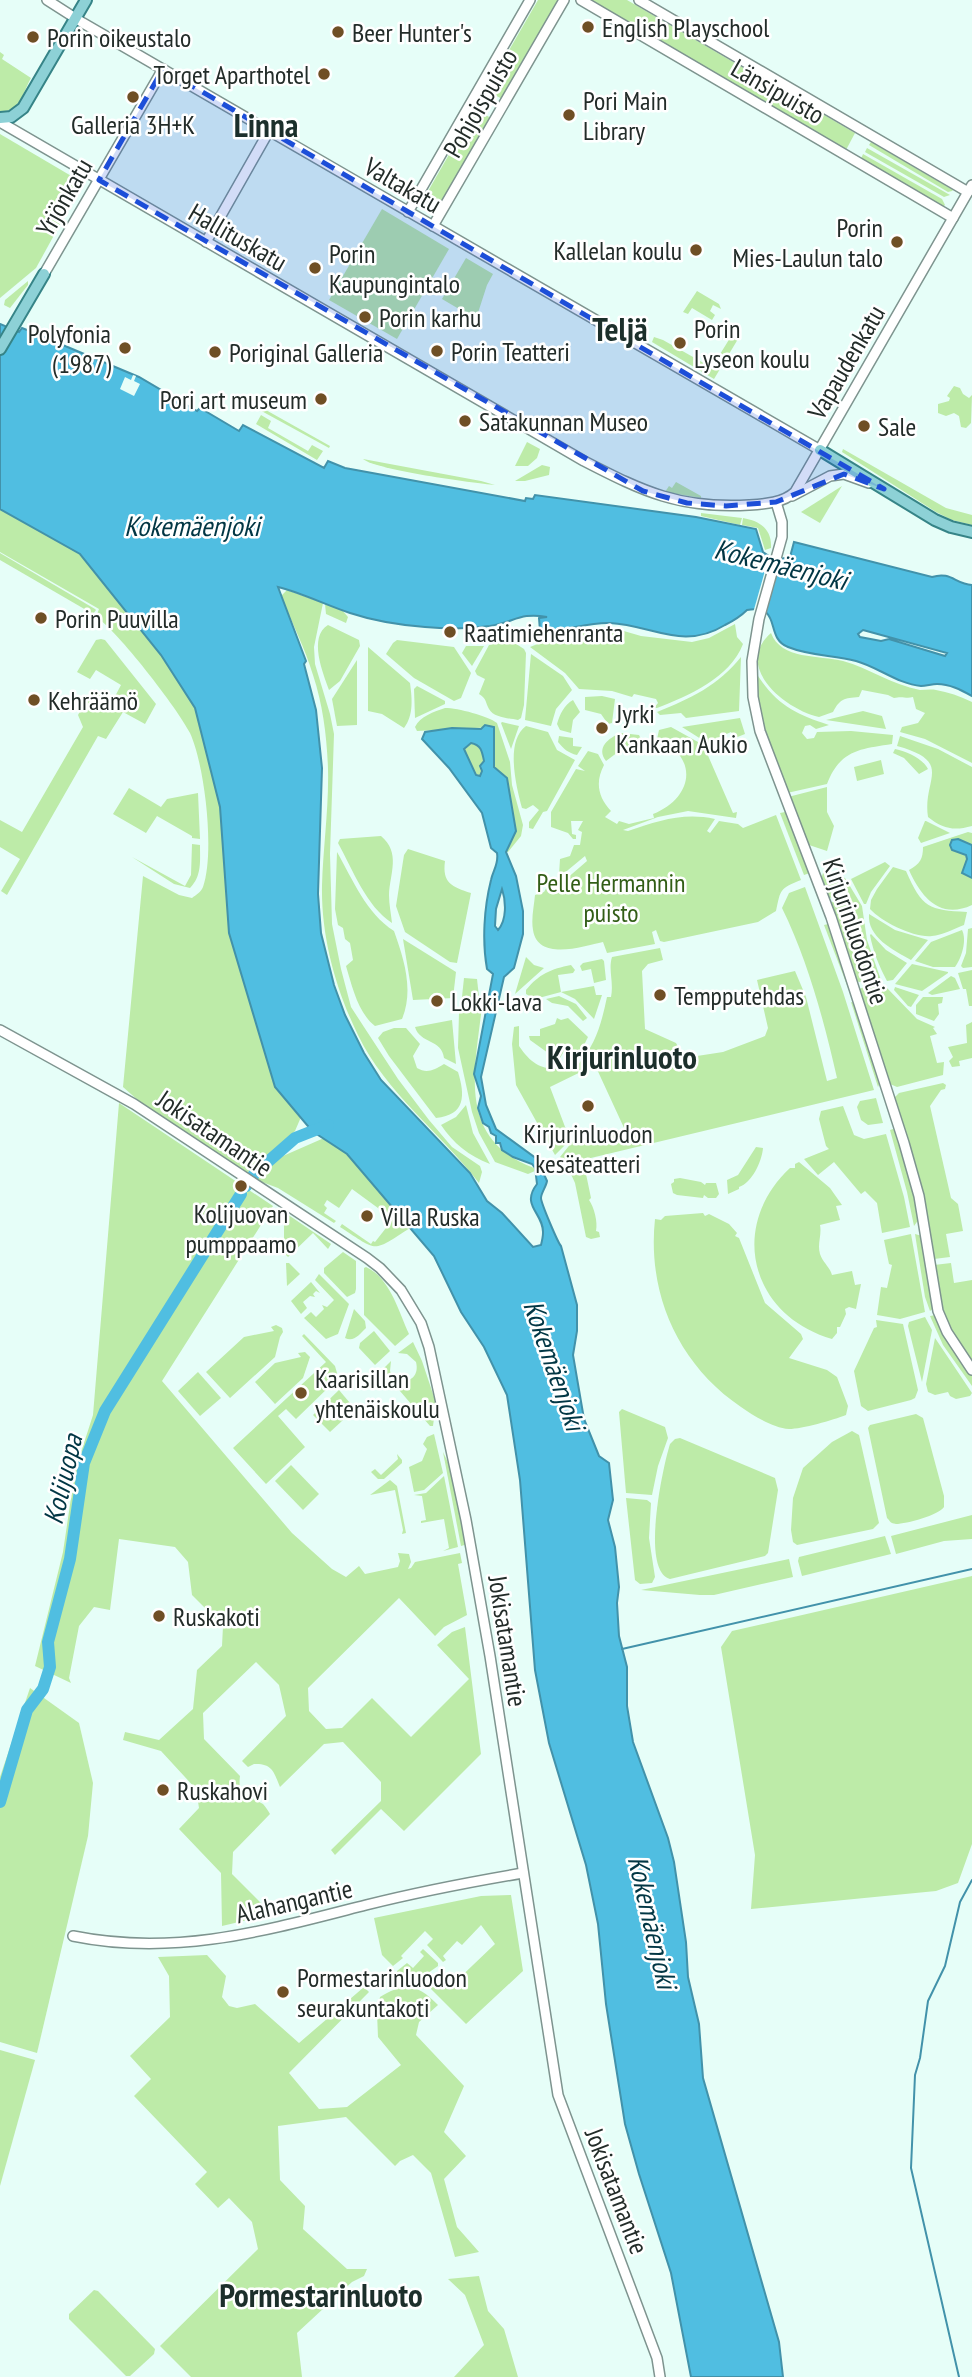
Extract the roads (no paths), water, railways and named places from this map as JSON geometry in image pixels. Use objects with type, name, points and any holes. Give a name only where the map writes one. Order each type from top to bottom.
[{"type":"main road","points":[[0,120],[11,117],[23,108],[86,0]]},
{"type":"main road","points":[[0,349],[44,274]]},
{"type":"main road","points":[[820,450],[935,520],[972,532]]},
{"type":"street","name":"Valtakatu","points":[[47,0],[820,450]]},
{"type":"street","name":"Pohjoispuisto","points":[[408,212],[530,0]]},
{"type":"street","name":"Pohjoispuisto","points":[[433,226],[564,0]]},
{"type":"street","name":"Länsipuisto","points":[[581,0],[953,218]]},
{"type":"street","name":"Länsipuisto","points":[[639,0],[970,188]]},
{"type":"street","name":"Yrjönkatu","points":[[44,274],[163,68]]},
{"type":"street","name":"Hallituskatu","points":[[0,120],[584,461],[643,491],[674,501],[738,506],[776,502],[830,476],[844,474],[884,489]]},
{"type":"street","points":[[205,242],[269,131]]},
{"type":"street","name":"Vapaudenkatu","points":[[820,450],[970,188]]},
{"type":"street","points":[[790,497],[820,450]]},
{"type":"street","name":"Kirjurinluodontie","points":[[776,502],[783,529],[759,619],[751,672],[760,732],[831,917],[904,1143],[919,1196],[938,1311],[947,1332],[972,1370]]},
{"type":"street","points":[[0,1030],[17,1041]]},
{"type":"street","points":[[0,1038],[17,1041]]},
{"type":"street","name":"Jokisatamantie","points":[[17,1041],[134,1104],[380,1268],[401,1290],[421,1323],[466,1520],[490,1656],[558,2095],[657,2358],[660,2377]]},
{"type":"street","name":"Alahangantie","points":[[73,1936],[153,1944],[206,1941],[277,1929],[431,1890],[523,1873]]},
{"type":"water","name":"Kokemäenjoki","points":[[0,324],[19,332],[22,328],[139,377],[197,411],[200,408],[239,431],[243,425],[324,468],[328,461],[345,468],[525,501],[526,498],[533,499],[535,495],[696,517],[756,529],[763,552],[775,560],[790,557],[794,542],[932,577],[949,577],[972,585],[972,696],[946,685],[913,685],[856,661],[788,647],[777,637],[769,617],[758,609],[747,610],[725,625],[695,636],[681,636],[610,623],[540,631],[539,618],[547,617],[538,616],[490,626],[441,628],[368,618],[278,587],[306,661],[304,664],[316,710],[322,768],[318,894],[321,933],[334,985],[345,1015],[381,1080],[470,1173],[487,1201],[502,1213],[533,1247],[541,1245],[543,1233],[531,1198],[537,1184],[535,1168],[502,1150],[500,1143],[496,1143],[496,1136],[483,1123],[478,1108],[481,1096],[474,1074],[493,974],[487,969],[484,925],[497,853],[491,848],[482,813],[449,768],[422,739],[425,732],[452,728],[481,729],[485,725],[494,727],[494,767],[507,778],[516,831],[506,852],[516,876],[523,911],[523,934],[514,968],[504,977],[481,1077],[486,1105],[496,1129],[537,1159],[547,1181],[541,1196],[542,1201],[561,1246],[577,1305],[573,1355],[584,1419],[599,1456],[609,1463],[613,1500],[608,1520],[615,1547],[619,1587],[619,1636],[627,1667],[627,1706],[633,1742],[674,1862],[686,1942],[688,1977],[699,2024],[703,2078],[779,2342],[783,2377],[691,2377],[671,2273],[625,2124],[606,2004],[598,1924],[586,1865],[549,1743],[535,1670],[520,1480],[507,1395],[484,1347],[461,1312],[434,1256],[347,1154],[312,1131],[275,1087],[229,933],[220,807],[195,708],[161,655],[80,554],[0,509]],"holes":[[[863,630],[947,653],[945,656],[889,639],[881,641],[860,637],[858,634]],[[471,743],[480,749],[484,761],[480,766],[480,776],[476,775],[464,749]],[[502,889],[505,910],[498,930],[495,926],[496,909]]]},
{"type":"water","points":[[958,839],[972,845],[972,878],[962,873],[966,855],[952,850],[950,845],[952,840]]},
{"type":"waterway","name":"Kolijuopa","points":[[246,1186],[255,1173],[295,1138],[328,1125]]},
{"type":"waterway","name":"Kolijuopa","points":[[0,1802],[27,1710],[43,1689],[50,1667],[48,1642],[70,1559],[84,1463],[105,1411],[241,1194]]},
{"type":"waterway","points":[[622,1649],[972,1569]]},
{"type":"waterway","points":[[959,2377],[911,2168],[915,2075],[928,2001],[945,1966],[960,1902],[972,1880]]},
{"type":"place","name":"English Playschool","points":[[588,27]]},
{"type":"place","name":"Beer Hunter's","points":[[338,32]]},
{"type":"place","name":"Porin oikeustalo","points":[[33,37]]},
{"type":"place","name":"Torget Aparthotel","points":[[324,74]]},
{"type":"place","name":"Galleria 3H+K","points":[[133,97]]},
{"type":"place","name":"Pori Main Library","points":[[569,115]]},
{"type":"place","name":"Porin Mies-Laulun talo","points":[[897,242]]},
{"type":"place","name":"Kallelan koulu","points":[[696,250]]},
{"type":"place","name":"Porin Kaupungintalo","points":[[315,268]]},
{"type":"place","name":"Porin karhu","points":[[365,317]]},
{"type":"place","name":"Porin Lyseon koulu","points":[[680,343]]},
{"type":"place","name":"Polyfonia (1987)","points":[[125,348]]},
{"type":"place","name":"Porin Teatteri","points":[[437,351]]},
{"type":"place","name":"Poriginal Galleria","points":[[215,352]]},
{"type":"place","name":"Pori art museum","points":[[321,399]]},
{"type":"place","name":"Satakunnan Museo","points":[[465,421]]},
{"type":"place","name":"Sale","points":[[864,426]]},
{"type":"place","name":"Porin Puuvilla","points":[[41,618]]},
{"type":"place","name":"Raatimiehenranta","points":[[450,632]]},
{"type":"place","name":"Kehräämö","points":[[34,700]]},
{"type":"place","name":"Jyrki Kankaan Aukio","points":[[602,728]]},
{"type":"place","name":"Tempputehdas","points":[[660,995]]},
{"type":"place","name":"Lokki-lava","points":[[437,1001]]},
{"type":"place","name":"Kirjurinluodon kesäteatteri","points":[[588,1106]]},
{"type":"place","name":"Kolijuovan pumppaamo","points":[[241,1186]]},
{"type":"place","name":"Villa Ruska","points":[[367,1216]]},
{"type":"place","name":"Kaarisillan yhtenäiskoulu","points":[[301,1393]]},
{"type":"place","name":"Ruskakoti","points":[[159,1616]]},
{"type":"place","name":"Ruskahovi","points":[[163,1790]]},
{"type":"place","name":"Pormestarinluodon seurakuntakoti","points":[[283,1992]]},
{"type":"district","name":"Linna","points":[[266,124]]},
{"type":"district","name":"Teljä","points":[[620,328]]},
{"type":"district","name":"Kirjurinluoto","points":[[622,1056]]},
{"type":"district","name":"Pormestarinluoto","points":[[321,2294]]},
{"type":"park label","name":"Pelle Hermannin puisto","points":[[611,897]]}]
